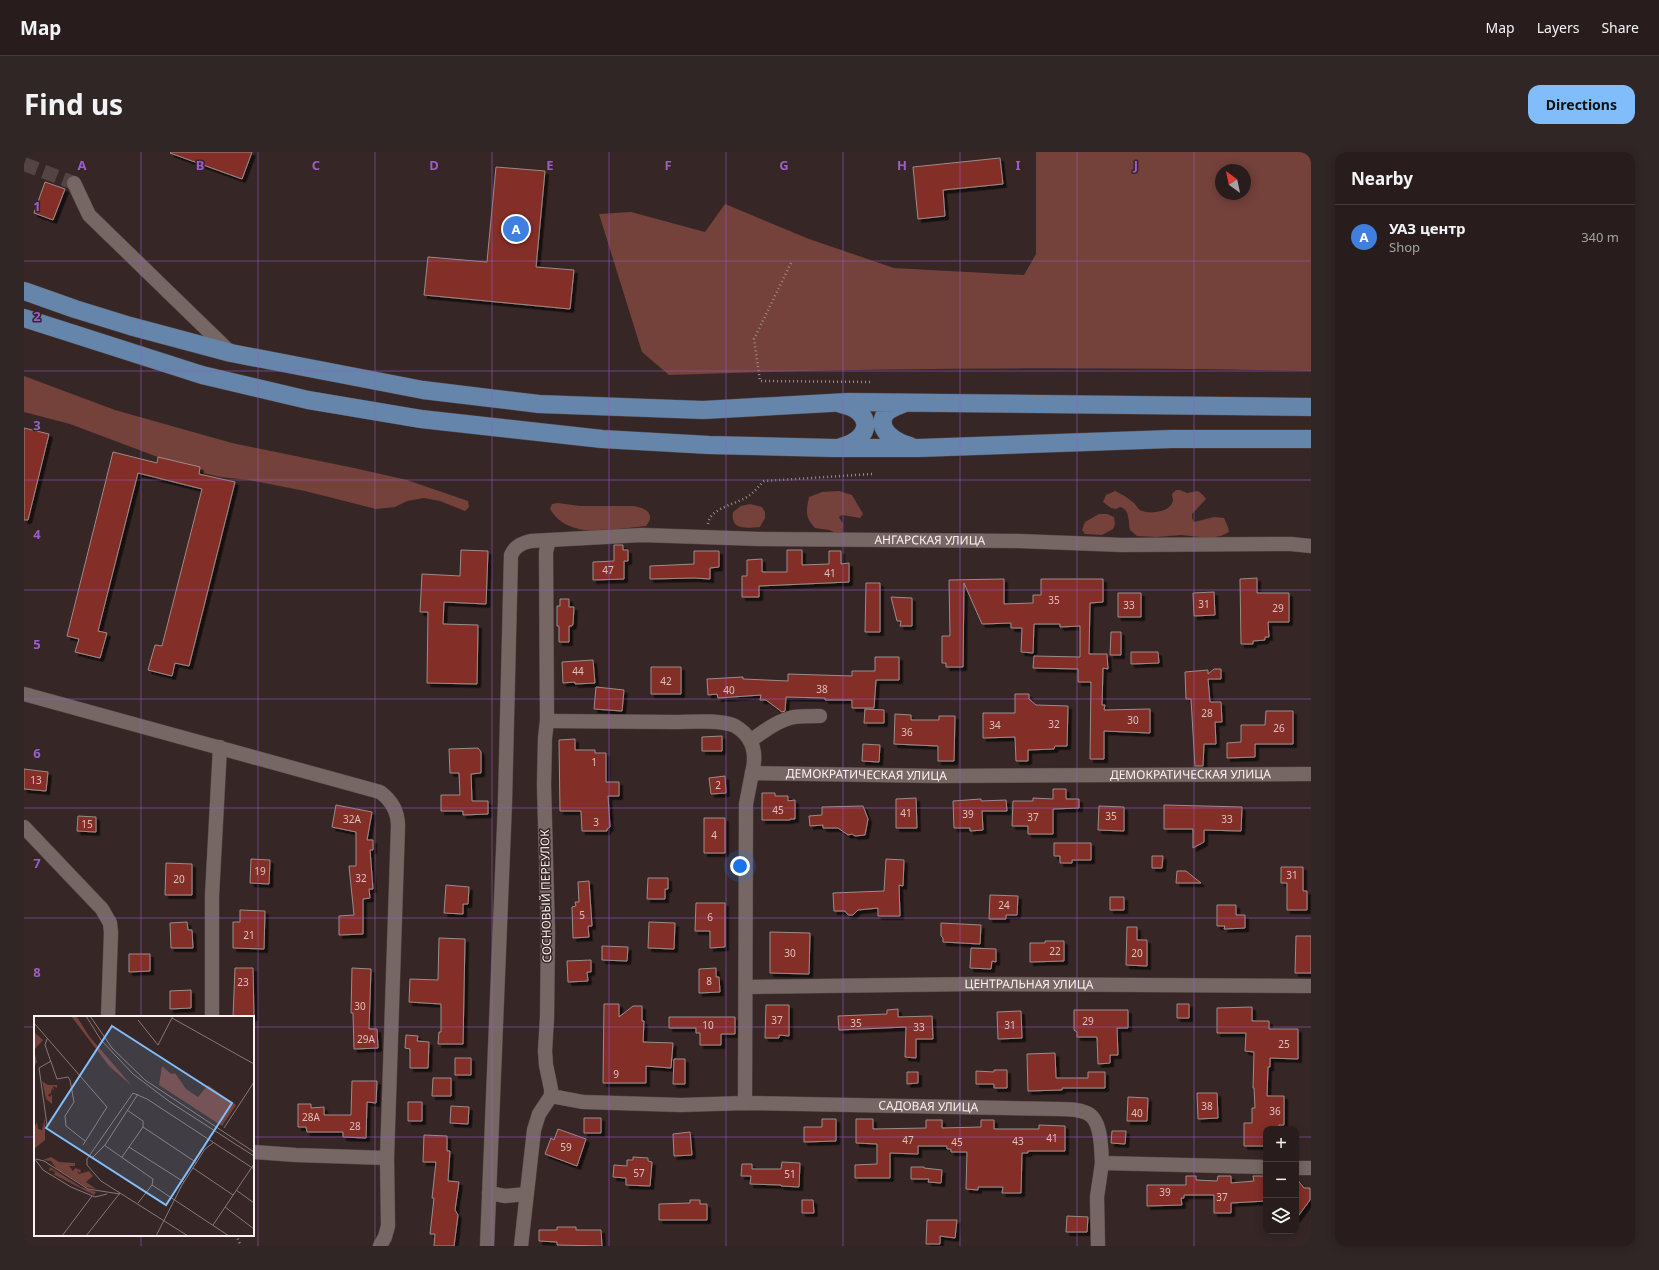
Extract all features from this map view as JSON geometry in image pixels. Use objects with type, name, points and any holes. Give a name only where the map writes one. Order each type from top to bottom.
[{"type":"main road","points":[[24,291],[130,326],[231,353],[423,390],[539,404],[703,410],[835,403],[908,402],[1311,406]]},
{"type":"main road","points":[[24,318],[202,375],[308,400],[420,419],[602,439],[709,445],[832,448],[919,448],[1170,439],[1311,439]]},
{"type":"main road","points":[[908,402],[896,406],[888,411],[884,415],[882,423],[889,436],[897,442],[919,448]]},
{"type":"main road","points":[[832,448],[852,444],[860,439],[866,428],[865,421],[858,411],[853,407],[835,403]]},
{"type":"street","points":[[74,183],[89,215],[231,353]]},
{"type":"street","name":"АНГАРСКАЯ УЛИЦА","points":[[487,1246],[505,802],[511,555],[513,550],[524,543],[549,540],[642,535],[767,539],[1019,541],[1122,544],[1290,544],[1311,546]]},
{"type":"street","name":"СОСНОВЫЙ ПЕРЕУЛОК","points":[[549,540],[546,560],[547,721],[545,738],[544,785],[548,956],[548,1018],[545,1051],[551,1096]]},
{"type":"street","points":[[24,694],[380,792],[390,800],[397,814],[398,833],[387,1158],[388,1226],[385,1237],[380,1246]]},
{"type":"street","points":[[750,741],[763,732],[794,717],[820,716]]},
{"type":"street","points":[[547,721],[714,722],[734,726],[750,741],[755,761],[746,804],[745,1103]]},
{"type":"street","points":[[212,1016],[212,896],[220,747]]},
{"type":"street","name":"ДЕМОКРАТИЧЕСКАЯ УЛИЦА","points":[[752,773],[938,776],[1311,774]]},
{"type":"street","points":[[24,827],[88,892],[102,909],[110,923],[108,1016]]},
{"type":"street","name":"ЦЕНТРАЛЬНАЯ УЛИЦА","points":[[746,987],[976,984],[1311,986]]},
{"type":"street","points":[[521,1246],[531,1149],[536,1122],[539,1114],[551,1096]]},
{"type":"street","name":"САДОВАЯ УЛИЦА","points":[[551,1096],[583,1102],[681,1105],[745,1103],[1050,1108],[1077,1110],[1089,1114],[1094,1119],[1100,1134],[1102,1163],[1097,1198],[1098,1246]]},
{"type":"street","points":[[254,1152],[387,1158]]},
{"type":"street","points":[[1102,1163],[1263,1167]]},
{"type":"street","points":[[1299,1168],[1311,1168]]},
{"type":"street","points":[[489,1193],[504,1196],[526,1194]]},
{"type":"path","points":[[791,263],[754,339],[760,381],[873,382]]},
{"type":"path","points":[[709,537],[708,523],[712,514],[738,500],[750,496],[764,481],[872,474]]},
{"type":"path","points":[[236,1236],[241,1246]]},
{"type":"path","points":[[24,1240],[28,1246]]},
{"type":"shaded area","points":[[1036,152],[1311,152],[1311,371],[990,368],[830,370],[669,375],[642,352],[599,214],[631,212],[705,232],[725,204],[809,239],[894,268],[1024,275],[1036,254]]},
{"type":"shaded area","points":[[24,376],[115,410],[232,443],[407,480],[468,501],[469,507],[465,511],[440,501],[424,498],[407,501],[395,507],[376,509],[305,491],[249,480],[220,477],[195,471],[70,424],[24,412]]},
{"type":"shaded area","points":[[1176,490],[1187,493],[1198,491],[1206,499],[1192,514],[1194,522],[1214,517],[1224,518],[1229,532],[1221,536],[1209,538],[1181,535],[1157,537],[1137,536],[1130,530],[1126,510],[1120,507],[1116,509],[1111,508],[1103,502],[1106,495],[1115,491],[1129,499],[1138,509],[1144,512],[1158,512],[1167,509],[1170,506],[1173,501],[1172,494]]},
{"type":"shaded area","points":[[839,491],[852,495],[863,514],[860,518],[842,515],[839,517],[843,524],[842,533],[839,534],[829,530],[815,528],[809,521],[807,514],[809,497],[822,492]]},
{"type":"shaded area","points":[[558,503],[580,506],[634,506],[646,510],[650,515],[650,518],[646,526],[593,531],[580,529],[569,526],[558,519],[550,509],[552,504]]},
{"type":"shaded area","points":[[750,504],[762,507],[765,512],[765,518],[760,527],[740,527],[734,522],[733,512],[741,506]]},
{"type":"shaded area","points":[[1099,514],[1107,514],[1114,517],[1115,524],[1113,529],[1102,535],[1085,534],[1082,530],[1085,522]]},
{"type":"building","points":[[252,152],[242,179],[170,153]]},
{"type":"building","points":[[1000,158],[1003,184],[943,190],[945,216],[918,219],[913,167]]},
{"type":"building","points":[[496,167],[545,171],[536,267],[574,270],[570,309],[424,295],[428,257],[487,262]]},
{"type":"building","points":[[45,182],[65,189],[53,220],[34,213]]},
{"type":"building","points":[[24,428],[49,434],[28,520],[24,520]]},
{"type":"building","points":[[113,452],[157,463],[158,457],[200,467],[199,474],[235,482],[189,666],[175,663],[172,676],[148,670],[155,645],[162,646],[202,489],[138,473],[98,631],[107,633],[100,658],[75,652],[79,639],[67,636]]},
{"type":"building","points":[[614,545],[623,545],[623,550],[628,550],[628,561],[624,561],[624,579],[593,580],[593,562],[614,561]]},
{"type":"building","points":[[461,550],[488,551],[486,604],[444,602],[443,624],[478,625],[477,684],[427,683],[428,612],[420,612],[422,574],[460,576]]},
{"type":"building","points":[[787,550],[802,550],[802,565],[829,564],[829,551],[841,551],[841,564],[849,563],[849,582],[759,586],[759,597],[742,597],[742,576],[747,576],[747,560],[762,559],[762,572],[787,572]]},
{"type":"building","points":[[694,551],[719,551],[719,567],[710,568],[710,579],[650,579],[650,566],[694,564]]},
{"type":"building","points":[[1257,578],[1257,593],[1289,593],[1289,622],[1268,622],[1269,637],[1265,637],[1265,640],[1253,641],[1253,644],[1241,644],[1240,579]]},
{"type":"building","points":[[1004,579],[1004,604],[1033,603],[1033,595],[1041,595],[1041,579],[1103,579],[1103,602],[1090,603],[1089,654],[1107,654],[1108,669],[1103,668],[1102,705],[1105,705],[1104,710],[1150,709],[1150,733],[1104,731],[1104,759],[1090,759],[1091,682],[1078,682],[1078,669],[1033,668],[1034,656],[1080,657],[1080,626],[1060,627],[1060,624],[1034,624],[1033,653],[1021,652],[1022,628],[1011,628],[1011,623],[982,624],[964,583],[963,667],[946,667],[946,663],[942,663],[942,636],[950,636],[949,580]]},
{"type":"building","points":[[866,583],[880,583],[880,632],[865,632]]},
{"type":"building","points":[[1214,592],[1215,615],[1194,616],[1193,593]]},
{"type":"building","points":[[1118,593],[1141,593],[1141,617],[1118,617]]},
{"type":"building","points":[[891,597],[912,598],[912,626],[900,626],[901,621],[897,621]]},
{"type":"building","points":[[560,599],[569,599],[569,607],[574,607],[573,624],[572,626],[569,626],[569,642],[559,642],[557,606],[560,606]]},
{"type":"building","points":[[1111,632],[1121,632],[1121,655],[1110,655]]},
{"type":"building","points":[[1131,652],[1158,652],[1159,663],[1131,664]]},
{"type":"building","points":[[875,657],[899,657],[899,680],[876,680],[874,708],[852,708],[852,700],[825,700],[825,698],[786,697],[785,711],[782,712],[766,700],[760,700],[761,695],[718,698],[717,694],[708,695],[707,679],[743,677],[743,679],[788,681],[788,674],[852,676],[852,671],[875,671]]},
{"type":"building","points":[[593,660],[595,683],[563,683],[562,662]]},
{"type":"building","points":[[651,667],[681,667],[681,694],[651,694]]},
{"type":"building","points":[[1214,669],[1221,669],[1221,679],[1208,679],[1210,702],[1221,702],[1222,722],[1215,722],[1216,744],[1204,744],[1203,766],[1195,766],[1191,699],[1186,699],[1185,672],[1208,670],[1208,674]]},
{"type":"building","points":[[596,687],[624,690],[622,711],[594,709]]},
{"type":"building","points":[[1015,694],[1029,694],[1029,699],[1036,705],[1068,706],[1067,746],[1055,746],[1054,749],[1028,750],[1028,761],[1016,761],[1015,737],[983,738],[983,713],[1015,713]]},
{"type":"building","points":[[865,709],[884,710],[884,723],[864,723]]},
{"type":"building","points":[[1266,711],[1293,711],[1293,744],[1255,744],[1255,757],[1227,758],[1227,743],[1241,742],[1241,725],[1265,725]]},
{"type":"building","points":[[895,714],[911,715],[911,720],[939,720],[939,716],[955,716],[954,761],[938,761],[938,746],[894,744]]},
{"type":"building","points":[[722,736],[722,751],[702,751],[702,737]]},
{"type":"building","points":[[575,739],[575,750],[595,750],[595,753],[606,753],[606,782],[619,782],[619,796],[608,796],[610,827],[607,831],[582,831],[581,811],[560,811],[559,740]]},
{"type":"building","points":[[863,744],[880,745],[879,762],[862,761]]},
{"type":"building","points":[[478,748],[481,752],[481,773],[471,774],[472,801],[488,801],[488,814],[463,815],[463,811],[441,811],[441,795],[460,795],[459,773],[450,773],[449,749]]},
{"type":"building","points":[[24,769],[48,772],[46,791],[24,789]]},
{"type":"building","points":[[725,776],[726,793],[711,794],[709,778]]},
{"type":"building","points":[[1053,789],[1066,789],[1066,799],[1079,799],[1079,808],[1053,809],[1053,834],[1028,834],[1028,826],[1012,826],[1013,801],[1033,801],[1033,798],[1053,799]]},
{"type":"building","points":[[762,793],[775,793],[775,796],[788,796],[788,801],[795,800],[795,819],[762,820]]},
{"type":"building","points":[[916,798],[917,828],[896,828],[896,799]]},
{"type":"building","points":[[981,799],[981,801],[1006,800],[1007,811],[982,811],[983,830],[970,831],[970,828],[954,828],[953,801]]},
{"type":"building","points":[[336,805],[372,812],[367,840],[373,840],[373,850],[370,850],[373,889],[369,889],[370,898],[363,899],[363,934],[339,935],[339,916],[354,915],[349,866],[356,866],[356,832],[332,827]]},
{"type":"building","points":[[1164,805],[1242,807],[1241,831],[1204,830],[1204,842],[1193,848],[1193,829],[1164,829]]},
{"type":"building","points":[[863,806],[868,819],[865,835],[848,835],[838,828],[823,828],[823,825],[810,826],[809,816],[822,815],[822,807]]},
{"type":"building","points":[[1099,806],[1124,807],[1124,831],[1098,830]]},
{"type":"building","points":[[78,816],[96,817],[96,832],[77,831]]},
{"type":"building","points":[[704,818],[725,818],[725,853],[704,853]]},
{"type":"building","points":[[1054,843],[1091,843],[1091,860],[1072,860],[1072,863],[1060,863],[1060,856],[1054,856]]},
{"type":"building","points":[[1152,856],[1163,856],[1162,868],[1152,868]]},
{"type":"building","points":[[251,859],[270,860],[269,884],[250,883]]},
{"type":"building","points":[[886,859],[904,860],[903,886],[899,885],[900,916],[878,916],[878,908],[858,910],[853,915],[848,915],[845,911],[834,911],[833,893],[884,891]]},
{"type":"building","points":[[166,863],[192,864],[192,895],[165,895]]},
{"type":"building","points":[[1281,867],[1303,867],[1303,891],[1307,891],[1307,910],[1287,910],[1287,883],[1281,883]]},
{"type":"building","points":[[1177,871],[1186,871],[1201,883],[1176,883]]},
{"type":"building","points":[[648,878],[668,878],[668,889],[665,889],[665,899],[647,899]]},
{"type":"building","points":[[589,881],[592,926],[588,926],[589,937],[573,938],[572,907],[576,906],[575,902],[579,902],[578,882]]},
{"type":"building","points":[[446,885],[469,887],[468,904],[463,904],[463,914],[444,913]]},
{"type":"building","points":[[990,895],[1018,896],[1017,915],[1006,915],[1006,919],[989,919]]},
{"type":"building","points":[[1110,897],[1124,897],[1124,910],[1110,910]]},
{"type":"building","points":[[696,903],[725,903],[725,947],[710,948],[710,931],[695,931]]},
{"type":"building","points":[[1217,905],[1236,905],[1236,915],[1245,915],[1245,928],[1224,929],[1225,926],[1217,926]]},
{"type":"building","points":[[240,910],[265,911],[264,949],[233,948],[233,922],[240,922]]},
{"type":"building","points":[[187,922],[188,930],[192,930],[193,948],[171,948],[170,923]]},
{"type":"building","points":[[649,922],[675,923],[674,949],[648,948]]},
{"type":"building","points":[[941,923],[981,925],[980,944],[943,942],[943,938],[941,936]]},
{"type":"building","points":[[1127,927],[1137,927],[1137,940],[1147,940],[1147,966],[1126,965]]},
{"type":"building","points":[[770,932],[810,933],[809,974],[770,973]]},
{"type":"building","points":[[1296,936],[1311,936],[1311,973],[1295,973]]},
{"type":"building","points":[[439,938],[465,939],[463,1044],[438,1044],[439,1032],[441,1032],[441,1004],[409,1002],[410,979],[438,980]]},
{"type":"building","points":[[1045,941],[1064,941],[1064,961],[1030,962],[1030,943],[1045,943]]},
{"type":"building","points":[[602,946],[628,947],[627,961],[602,960]]},
{"type":"building","points":[[971,948],[996,949],[996,962],[992,961],[991,969],[970,968]]},
{"type":"building","points":[[129,954],[150,954],[150,971],[129,972]]},
{"type":"building","points":[[591,960],[591,972],[587,972],[588,981],[568,982],[567,961]]},
{"type":"building","points":[[235,968],[253,968],[254,1016],[233,1016]]},
{"type":"building","points":[[352,968],[371,969],[369,1029],[377,1029],[378,1048],[354,1049],[353,1013],[351,1013]]},
{"type":"building","points":[[716,968],[716,977],[719,977],[720,992],[699,993],[699,969]]},
{"type":"building","points":[[191,990],[191,1008],[170,1009],[170,991]]},
{"type":"building","points":[[604,1004],[619,1004],[619,1017],[633,1006],[642,1006],[642,1021],[644,1021],[643,1042],[673,1043],[671,1068],[646,1066],[646,1083],[603,1083]]},
{"type":"building","points":[[1177,1004],[1189,1004],[1189,1018],[1177,1018]]},
{"type":"building","points":[[766,1005],[789,1005],[789,1036],[779,1035],[779,1038],[765,1038]]},
{"type":"building","points":[[1252,1007],[1252,1021],[1269,1021],[1269,1029],[1298,1029],[1298,1059],[1270,1058],[1270,1067],[1268,1067],[1267,1096],[1284,1096],[1284,1125],[1263,1126],[1263,1146],[1244,1146],[1244,1123],[1252,1123],[1252,1108],[1255,1108],[1253,1088],[1254,1052],[1245,1051],[1246,1033],[1217,1033],[1217,1008]]},
{"type":"building","points":[[898,1009],[898,1017],[932,1016],[933,1039],[916,1039],[916,1058],[905,1057],[906,1027],[839,1030],[838,1016],[887,1014],[887,1010]]},
{"type":"building","points":[[1074,1010],[1128,1010],[1128,1028],[1117,1028],[1118,1055],[1110,1055],[1110,1063],[1098,1064],[1097,1037],[1077,1037],[1077,1032],[1074,1030]]},
{"type":"building","points":[[1021,1011],[1022,1038],[998,1039],[997,1012]]},
{"type":"building","points":[[669,1017],[735,1017],[735,1034],[721,1034],[721,1045],[700,1045],[700,1033],[696,1033],[696,1028],[669,1028]]},
{"type":"building","points":[[406,1035],[418,1036],[417,1041],[429,1042],[428,1068],[410,1068],[410,1049],[405,1048]]},
{"type":"building","points":[[1055,1053],[1056,1078],[1088,1078],[1088,1072],[1105,1072],[1105,1088],[1062,1088],[1062,1090],[1028,1091],[1027,1054]]},
{"type":"building","points":[[455,1058],[471,1058],[471,1075],[455,1075]]},
{"type":"building","points":[[674,1059],[685,1059],[685,1084],[673,1084]]},
{"type":"building","points":[[994,1070],[1007,1070],[1007,1088],[994,1088],[994,1084],[976,1084],[976,1071],[994,1072]]},
{"type":"building","points":[[907,1072],[918,1072],[918,1083],[907,1084]]},
{"type":"building","points":[[433,1078],[451,1078],[451,1096],[432,1096]]},
{"type":"building","points":[[352,1081],[377,1081],[376,1103],[367,1102],[366,1138],[343,1137],[343,1132],[307,1132],[306,1127],[298,1127],[298,1104],[311,1104],[311,1108],[324,1107],[324,1115],[351,1115]]},
{"type":"building","points":[[1197,1093],[1217,1093],[1218,1118],[1198,1119]]},
{"type":"building","points":[[1128,1097],[1148,1098],[1147,1121],[1127,1121]]},
{"type":"building","points":[[408,1102],[422,1102],[422,1121],[408,1121]]},
{"type":"building","points":[[451,1106],[469,1107],[468,1124],[450,1123]]},
{"type":"building","points":[[584,1118],[601,1118],[601,1133],[584,1133]]},
{"type":"building","points":[[822,1119],[836,1119],[836,1141],[804,1142],[804,1127],[822,1127]]},
{"type":"building","points":[[856,1119],[873,1119],[873,1129],[926,1128],[926,1120],[942,1120],[942,1128],[981,1127],[981,1120],[994,1120],[994,1129],[1039,1129],[1039,1125],[1065,1126],[1065,1151],[1028,1151],[1028,1153],[1022,1153],[1021,1193],[1002,1193],[1003,1187],[978,1187],[978,1190],[966,1189],[967,1152],[951,1152],[951,1149],[947,1149],[947,1146],[918,1146],[918,1154],[890,1153],[890,1178],[855,1178],[855,1165],[877,1164],[877,1144],[856,1143]]},
{"type":"building","points":[[558,1129],[586,1139],[577,1166],[545,1154],[551,1138],[554,1140]]},
{"type":"building","points":[[1112,1131],[1126,1131],[1125,1144],[1111,1143]]},
{"type":"building","points":[[690,1132],[692,1155],[674,1156],[673,1134]]},
{"type":"building","points":[[424,1135],[447,1136],[447,1151],[450,1151],[448,1181],[459,1182],[455,1210],[458,1215],[454,1246],[434,1246],[435,1234],[430,1234],[436,1162],[423,1162]]},
{"type":"building","points":[[633,1157],[648,1158],[648,1161],[652,1162],[650,1186],[626,1185],[626,1178],[613,1177],[614,1165],[627,1166],[627,1160],[633,1160]]},
{"type":"building","points":[[782,1162],[800,1163],[799,1187],[750,1184],[751,1176],[741,1176],[742,1164],[752,1164],[752,1169],[781,1169]]},
{"type":"building","points":[[911,1167],[924,1167],[942,1170],[941,1183],[928,1182],[929,1179],[911,1179]]},
{"type":"building","points":[[1186,1176],[1196,1176],[1196,1180],[1217,1181],[1218,1176],[1231,1176],[1231,1183],[1254,1181],[1253,1176],[1263,1176],[1263,1201],[1231,1203],[1231,1213],[1214,1213],[1214,1195],[1184,1195],[1184,1198],[1181,1198],[1182,1205],[1147,1206],[1147,1185],[1186,1185]]},
{"type":"building","points":[[1299,1182],[1304,1188],[1310,1188],[1310,1200],[1299,1215]]},
{"type":"building","points":[[690,1200],[700,1200],[700,1204],[707,1204],[707,1220],[659,1220],[659,1204],[690,1203]]},
{"type":"building","points":[[802,1200],[813,1200],[814,1213],[802,1213]]},
{"type":"building","points":[[1067,1216],[1088,1217],[1087,1232],[1066,1232]]},
{"type":"building","points":[[927,1220],[957,1220],[955,1238],[940,1236],[940,1244],[926,1244]]},
{"type":"building","points":[[557,1227],[576,1227],[576,1230],[601,1230],[602,1246],[557,1245],[557,1242],[539,1241],[539,1230],[557,1230]]},
{"type":"tunnel","points":[[24,164],[74,183]]},
{"type":"place","name":"УАЗ центр","points":[[516,229]]}]
